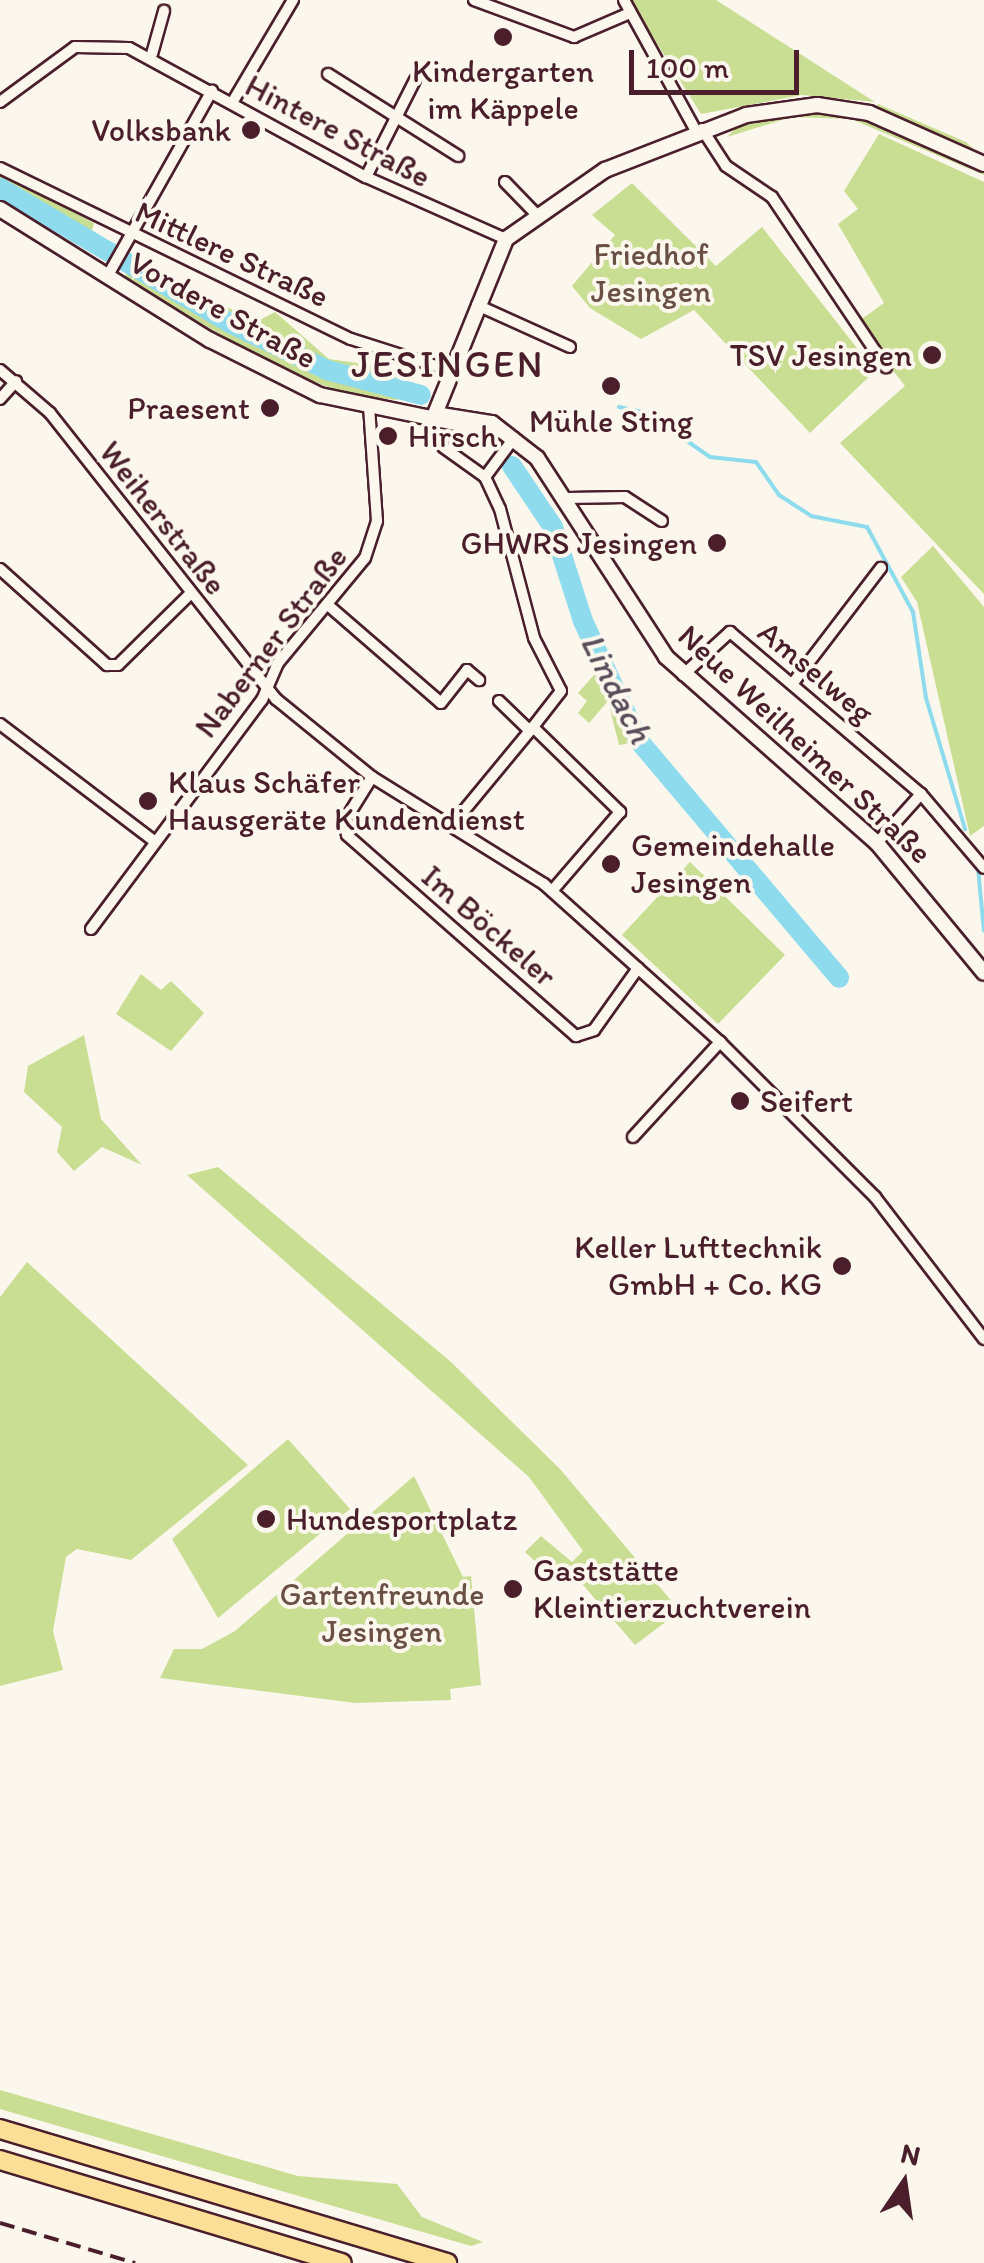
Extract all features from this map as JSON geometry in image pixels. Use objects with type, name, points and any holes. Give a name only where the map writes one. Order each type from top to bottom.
[{"type":"highway","points":[[0,2129],[447,2263]]},
{"type":"highway","points":[[0,2160],[342,2263]]},
{"type":"main road","points":[[435,414],[449,370],[506,239],[534,213],[699,130],[817,105],[870,114],[984,164]]},
{"type":"main road","name":"Vordere Straße","points":[[0,209],[110,271],[273,373],[368,407],[435,414]]},
{"type":"main road","name":"Neue Weilheimer Straße","points":[[435,414],[466,413],[514,438],[568,498],[632,615],[684,675],[877,843],[984,973]]},
{"type":"street","points":[[232,103],[293,0]]},
{"type":"street","points":[[474,0],[574,37],[630,13]]},
{"type":"street","points":[[624,0],[699,130],[733,173],[772,198],[886,367]]},
{"type":"street","points":[[152,54],[164,11]]},
{"type":"street","name":"Hintere Straße","points":[[0,102],[75,47],[152,54],[366,178],[506,239]]},
{"type":"street","points":[[328,74],[458,156]]},
{"type":"street","points":[[366,178],[415,80]]},
{"type":"street","points":[[110,271],[212,91]]},
{"type":"street","name":"Mittlere Straße","points":[[0,168],[352,339],[449,370]]},
{"type":"street","points":[[505,182],[534,213]]},
{"type":"street","points":[[477,305],[570,347]]},
{"type":"street","name":"Weiherstraße","points":[[0,370],[16,381],[267,688],[372,777],[552,891],[720,1042],[875,1197],[984,1339]]},
{"type":"street","points":[[0,399],[16,381]]},
{"type":"street","name":"Naberner Straße","points":[[91,929],[375,538],[368,407]]},
{"type":"street","points":[[484,478],[514,438]]},
{"type":"street","points":[[443,447],[484,478],[534,638],[562,691],[452,826]]},
{"type":"street","points":[[568,498],[625,497],[662,521]]},
{"type":"street","points":[[792,682],[881,568]]},
{"type":"street","points":[[0,569],[107,665],[118,665],[190,594]]},
{"type":"street","points":[[329,606],[441,703],[467,670],[480,680]]},
{"type":"street","name":"Amselweg","points":[[684,675],[722,630],[792,682],[921,794],[984,868]]},
{"type":"street","points":[[499,701],[620,812],[552,891]]},
{"type":"street","points":[[0,724],[154,842]]},
{"type":"street","name":"Im Böckeler","points":[[372,777],[344,822],[347,835],[576,1036],[594,1030],[638,968]]},
{"type":"street","points":[[877,843],[921,794]]},
{"type":"street","points":[[633,1137],[720,1042]]},
{"type":"green space","points":[[630,0],[716,0],[875,102],[802,95],[701,114]]},
{"type":"green space","points":[[878,104],[966,142],[984,159],[874,110]]},
{"type":"green space","points":[[808,110],[869,119],[984,169],[984,175],[851,119],[792,117],[727,137],[739,125]]},
{"type":"green space","name":"TSV Jesingen","points":[[879,134],[984,182],[984,594],[840,443],[905,386],[856,323],[884,303],[838,224],[858,209],[844,191]]},
{"type":"green space","points":[[0,173],[94,223],[90,238],[0,184]]},
{"type":"green space","name":"Friedhof Jesingen","points":[[632,183],[716,266],[762,227],[875,371],[810,433],[694,310],[641,339],[590,308],[572,286],[615,235],[592,215]]},
{"type":"green space","points":[[125,266],[177,298],[191,288],[256,322],[275,312],[329,359],[407,370],[397,400],[348,395],[271,364],[126,279]]},
{"type":"green space","points":[[527,487],[550,529],[636,742],[619,745],[608,701],[589,723],[578,713],[587,701],[578,693],[595,674],[545,530],[522,493]]},
{"type":"green space","points":[[933,546],[984,607],[984,826],[970,836],[917,602],[901,577]]},
{"type":"green space","points":[[690,862],[785,955],[718,1024],[622,935]]},
{"type":"green space","points":[[141,974],[161,990],[171,981],[204,1013],[171,1051],[116,1014]]},
{"type":"green space","points":[[84,1035],[101,1119],[142,1165],[102,1147],[74,1171],[57,1152],[62,1127],[24,1092],[28,1066]]},
{"type":"green space","points":[[218,1167],[451,1362],[560,1469],[680,1611],[635,1645],[577,1578],[561,1585],[525,1552],[541,1536],[572,1562],[583,1551],[529,1477],[187,1175]]},
{"type":"green space","points":[[27,1262],[248,1465],[131,1560],[77,1549],[66,1557],[53,1631],[63,1670],[0,1686],[0,1297]]},
{"type":"green space","name":"Hundesportplatz","points":[[288,1439],[350,1509],[218,1618],[172,1539]]},
{"type":"green space","name":"Gartenfreunde Jesingen","points":[[414,1476],[463,1577],[471,1576],[481,1685],[450,1689],[451,1700],[355,1703],[160,1678],[174,1649],[202,1649],[235,1631]]},
{"type":"green space","points":[[0,2090],[298,2176],[397,2184],[422,2217],[483,2242],[471,2246],[0,2109]]},
{"type":"waterway","name":"Lindach","points":[[0,188],[232,324],[327,370],[421,395]]},
{"type":"waterway","points":[[619,407],[647,413],[710,457],[756,462],[779,495],[811,516],[867,527],[913,612],[926,698],[965,829]]},
{"type":"waterway","name":"Lindach","points":[[512,466],[553,527],[583,621],[639,741],[839,978]]},
{"type":"waterway","points":[[978,868],[984,931]]},
{"type":"railway","points":[[0,2223],[135,2263]]},
{"type":"place","name":"Kindergarten im Käppele","points":[[503,37]]},
{"type":"place","name":"Volksbank","points":[[251,130]]},
{"type":"place","name":"TSV Jesingen","points":[[932,355]]},
{"type":"place","name":"Mühle Sting","points":[[611,386]]},
{"type":"place","name":"Praesent","points":[[270,408]]},
{"type":"place","name":"Hirsch","points":[[388,436]]},
{"type":"place","name":"GHWRS Jesingen","points":[[717,543]]},
{"type":"place","name":"Klaus Schäfer Hausgeräte Kundendienst","points":[[148,801]]},
{"type":"place","name":"Gemeindehalle Jesingen","points":[[611,864]]},
{"type":"place","name":"Seifert","points":[[740,1101]]},
{"type":"place","name":"Keller Lufttechnik GmbH + Co. KG","points":[[842,1266]]},
{"type":"place","name":"Hundesportplatz","points":[[266,1519]]},
{"type":"place","name":"Gaststätte Kleintierzuchtverein","points":[[513,1589]]},
{"type":"district","name":"JESINGEN","points":[[448,365]]}]
